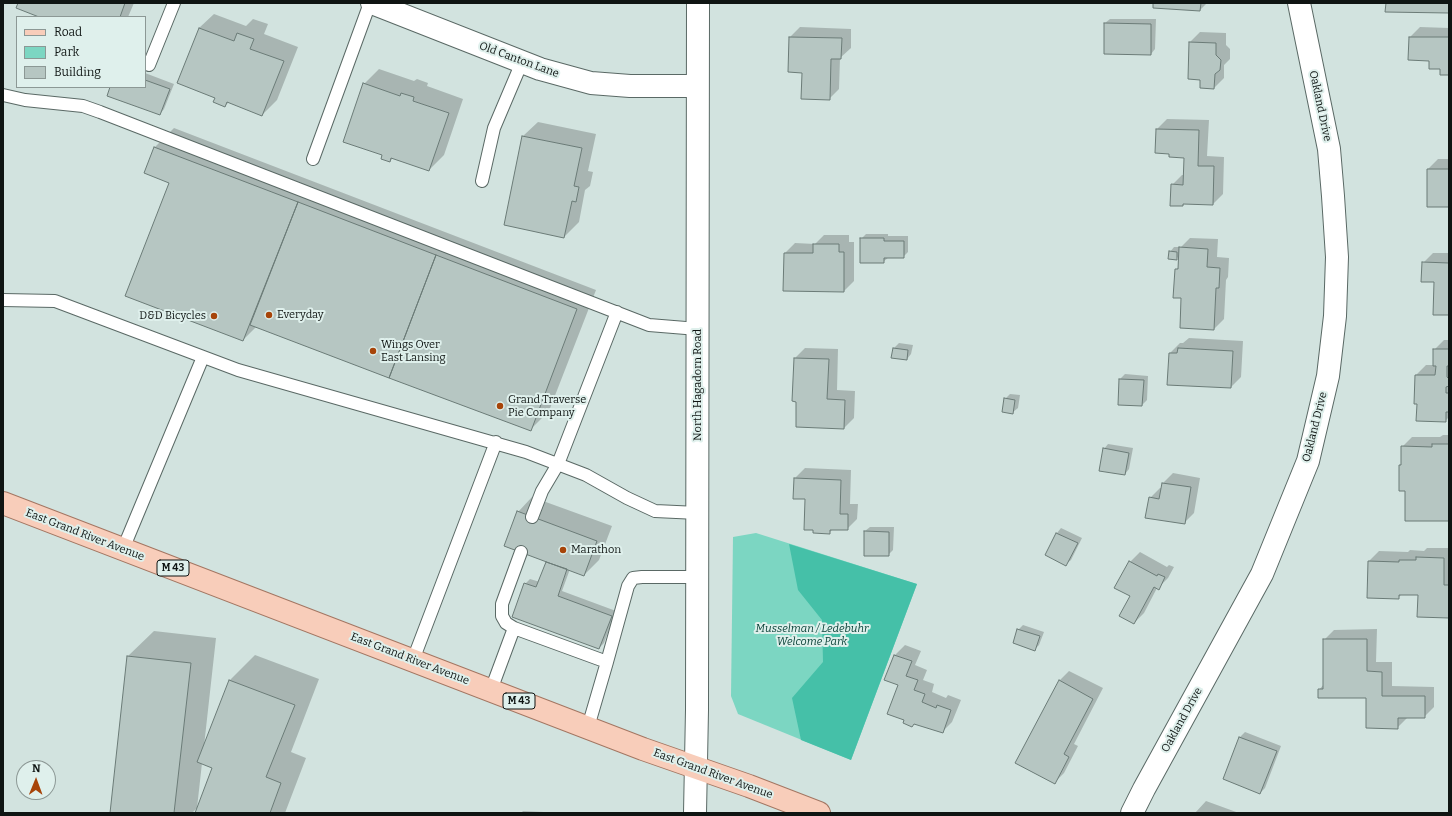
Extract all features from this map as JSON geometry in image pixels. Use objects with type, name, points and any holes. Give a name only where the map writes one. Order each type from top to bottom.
[{"type":"main road","name":"East Grand River Avenue","points":[[3,503],[588,727],[819,813]]},
{"type":"street","name":"Old Canton Lane","points":[[371,3],[540,69],[590,83],[630,86],[697,86]]},
{"type":"street","name":"North Hagadorn Road","points":[[695,813],[698,512],[698,3]]},
{"type":"street","name":"Oakland Drive","points":[[1132,813],[1262,574],[1308,461],[1328,376],[1336,294],[1337,257],[1333,196],[1329,149],[1299,3]]},
{"type":"lane","points":[[149,66],[174,3]]},
{"type":"lane","points":[[313,160],[371,3]]},
{"type":"lane","points":[[482,181],[494,128],[522,62]]},
{"type":"lane","points":[[3,95],[25,100],[83,106],[649,325],[698,329]]},
{"type":"lane","points":[[3,300],[55,301],[238,370],[496,442],[586,475],[627,498],[655,511],[698,512]]},
{"type":"lane","points":[[532,517],[542,491],[558,464],[617,312]]},
{"type":"lane","points":[[123,549],[203,358]]},
{"type":"lane","points":[[413,660],[496,442]]},
{"type":"lane","points":[[521,552],[502,604],[502,616],[506,623],[514,628],[607,662]]},
{"type":"lane","points":[[588,727],[628,586],[633,578],[697,577]]},
{"type":"lane","points":[[491,690],[514,628]]},
{"type":"green space","name":"Musselman / Ledebuhr Welcome Park","points":[[756,533],[917,584],[851,760],[738,714],[731,696],[733,537]]},
{"type":"green space","points":[[789,544],[917,584],[851,760],[801,740],[792,698],[823,662],[822,620],[798,590]]},
{"type":"building","points":[[18,3],[125,3],[120,16],[36,16],[16,8]]},
{"type":"building","points":[[1153,3],[1201,3],[1200,11],[1153,8]]},
{"type":"building","points":[[1386,3],[1449,3],[1449,13],[1385,12]]},
{"type":"building","points":[[1104,23],[1151,24],[1151,55],[1104,54]]},
{"type":"building","points":[[199,28],[234,41],[237,33],[254,39],[250,49],[284,61],[262,116],[227,102],[225,107],[213,102],[215,98],[177,83]]},
{"type":"building","points":[[789,37],[842,38],[841,59],[831,59],[830,100],[801,99],[802,73],[788,72]]},
{"type":"building","points":[[1409,37],[1449,37],[1449,75],[1440,75],[1440,69],[1429,69],[1429,61],[1408,60]]},
{"type":"building","points":[[1189,42],[1216,43],[1216,55],[1221,60],[1220,70],[1215,74],[1214,89],[1200,88],[1200,80],[1188,79]]},
{"type":"building","points":[[146,80],[170,89],[160,115],[107,96],[110,88],[146,88]]},
{"type":"building","points":[[363,83],[400,96],[401,93],[414,97],[413,101],[449,113],[429,171],[391,158],[390,162],[381,159],[382,155],[343,142]]},
{"type":"building","points":[[1156,129],[1199,130],[1198,166],[1214,166],[1213,205],[1183,204],[1183,206],[1170,206],[1171,184],[1183,185],[1184,158],[1169,157],[1169,154],[1155,153]]},
{"type":"building","points":[[522,136],[582,148],[574,186],[579,187],[576,202],[572,201],[564,238],[504,225]]},
{"type":"building","points":[[154,147],[298,202],[243,341],[125,296],[169,183],[144,173]]},
{"type":"building","points":[[1427,169],[1449,169],[1449,207],[1427,207]]},
{"type":"building","points":[[298,202],[436,255],[389,378],[250,325]]},
{"type":"building","points":[[860,238],[884,238],[884,241],[904,241],[904,258],[884,258],[884,263],[860,263]]},
{"type":"building","points":[[813,244],[839,244],[839,252],[844,252],[844,292],[783,291],[784,253],[813,253]]},
{"type":"building","points":[[1179,247],[1208,249],[1207,267],[1220,268],[1219,288],[1216,288],[1214,330],[1180,328],[1181,298],[1173,298],[1175,269],[1178,269]]},
{"type":"building","points":[[1169,251],[1177,252],[1177,260],[1168,259]]},
{"type":"building","points":[[436,255],[577,309],[531,431],[389,378]]},
{"type":"building","points":[[1422,262],[1449,263],[1449,315],[1433,315],[1434,282],[1421,282]]},
{"type":"building","points":[[893,348],[908,350],[907,360],[891,358]]},
{"type":"building","points":[[1178,348],[1233,351],[1231,388],[1167,385],[1169,353],[1177,353]]},
{"type":"building","points":[[1433,349],[1449,349],[1449,366],[1447,366],[1447,377],[1449,379],[1449,386],[1446,387],[1446,393],[1449,393],[1449,412],[1446,412],[1446,422],[1416,421],[1417,404],[1414,404],[1415,375],[1435,375],[1436,366],[1433,366]]},
{"type":"building","points":[[794,358],[829,359],[827,399],[845,400],[844,429],[796,427],[796,402],[792,401]]},
{"type":"building","points":[[1119,379],[1144,380],[1142,406],[1118,405]]},
{"type":"building","points":[[1004,398],[1015,400],[1013,414],[1002,412]]},
{"type":"building","points":[[1432,444],[1449,444],[1449,521],[1405,521],[1405,491],[1399,491],[1401,446],[1432,447]]},
{"type":"building","points":[[1103,448],[1129,453],[1125,475],[1099,471]]},
{"type":"building","points":[[794,478],[841,480],[840,514],[848,514],[848,530],[830,530],[830,534],[813,533],[813,530],[804,530],[805,499],[793,499]]},
{"type":"building","points":[[1162,483],[1191,487],[1185,524],[1145,518],[1149,497],[1159,499]]},
{"type":"building","points":[[517,511],[597,541],[584,576],[504,546]]},
{"type":"building","points":[[864,531],[889,532],[889,556],[864,556]]},
{"type":"building","points":[[1056,533],[1078,543],[1066,566],[1045,555]]},
{"type":"building","points":[[1416,557],[1444,558],[1444,585],[1449,585],[1449,618],[1417,617],[1418,595],[1399,595],[1399,599],[1367,598],[1368,561],[1399,562],[1399,560],[1416,560]]},
{"type":"building","points":[[1129,561],[1157,576],[1158,574],[1165,577],[1159,590],[1154,587],[1134,624],[1119,616],[1130,596],[1114,588]]},
{"type":"building","points":[[546,562],[567,569],[558,596],[612,616],[599,649],[512,617],[524,583],[536,587]]},
{"type":"building","points":[[1017,629],[1040,636],[1035,651],[1013,643]]},
{"type":"building","points":[[1323,639],[1367,639],[1367,671],[1382,672],[1382,696],[1425,696],[1425,718],[1398,718],[1398,729],[1366,728],[1366,698],[1318,698],[1318,689],[1323,689]]},
{"type":"building","points":[[894,655],[912,661],[906,676],[918,680],[914,690],[925,694],[922,702],[936,708],[937,705],[951,710],[943,733],[914,724],[912,727],[903,723],[904,720],[887,714],[898,685],[884,680]]},
{"type":"building","points":[[127,656],[191,663],[174,813],[110,813]]},
{"type":"building","points":[[229,680],[295,705],[266,777],[281,783],[270,813],[195,813],[212,768],[197,762]]},
{"type":"building","points":[[1059,680],[1093,699],[1064,754],[1069,757],[1055,784],[1015,763]]},
{"type":"building","points":[[1239,737],[1277,751],[1260,794],[1223,779]]},
{"type":"place","name":"Everyday","points":[[269,315]]},
{"type":"place","name":"D&D Bicycles","points":[[214,316]]},
{"type":"place","name":"Wings Over East Lansing","points":[[373,351]]},
{"type":"place","name":"Grand Traverse Pie Company","points":[[500,406]]},
{"type":"place","name":"Marathon","points":[[563,550]]}]
